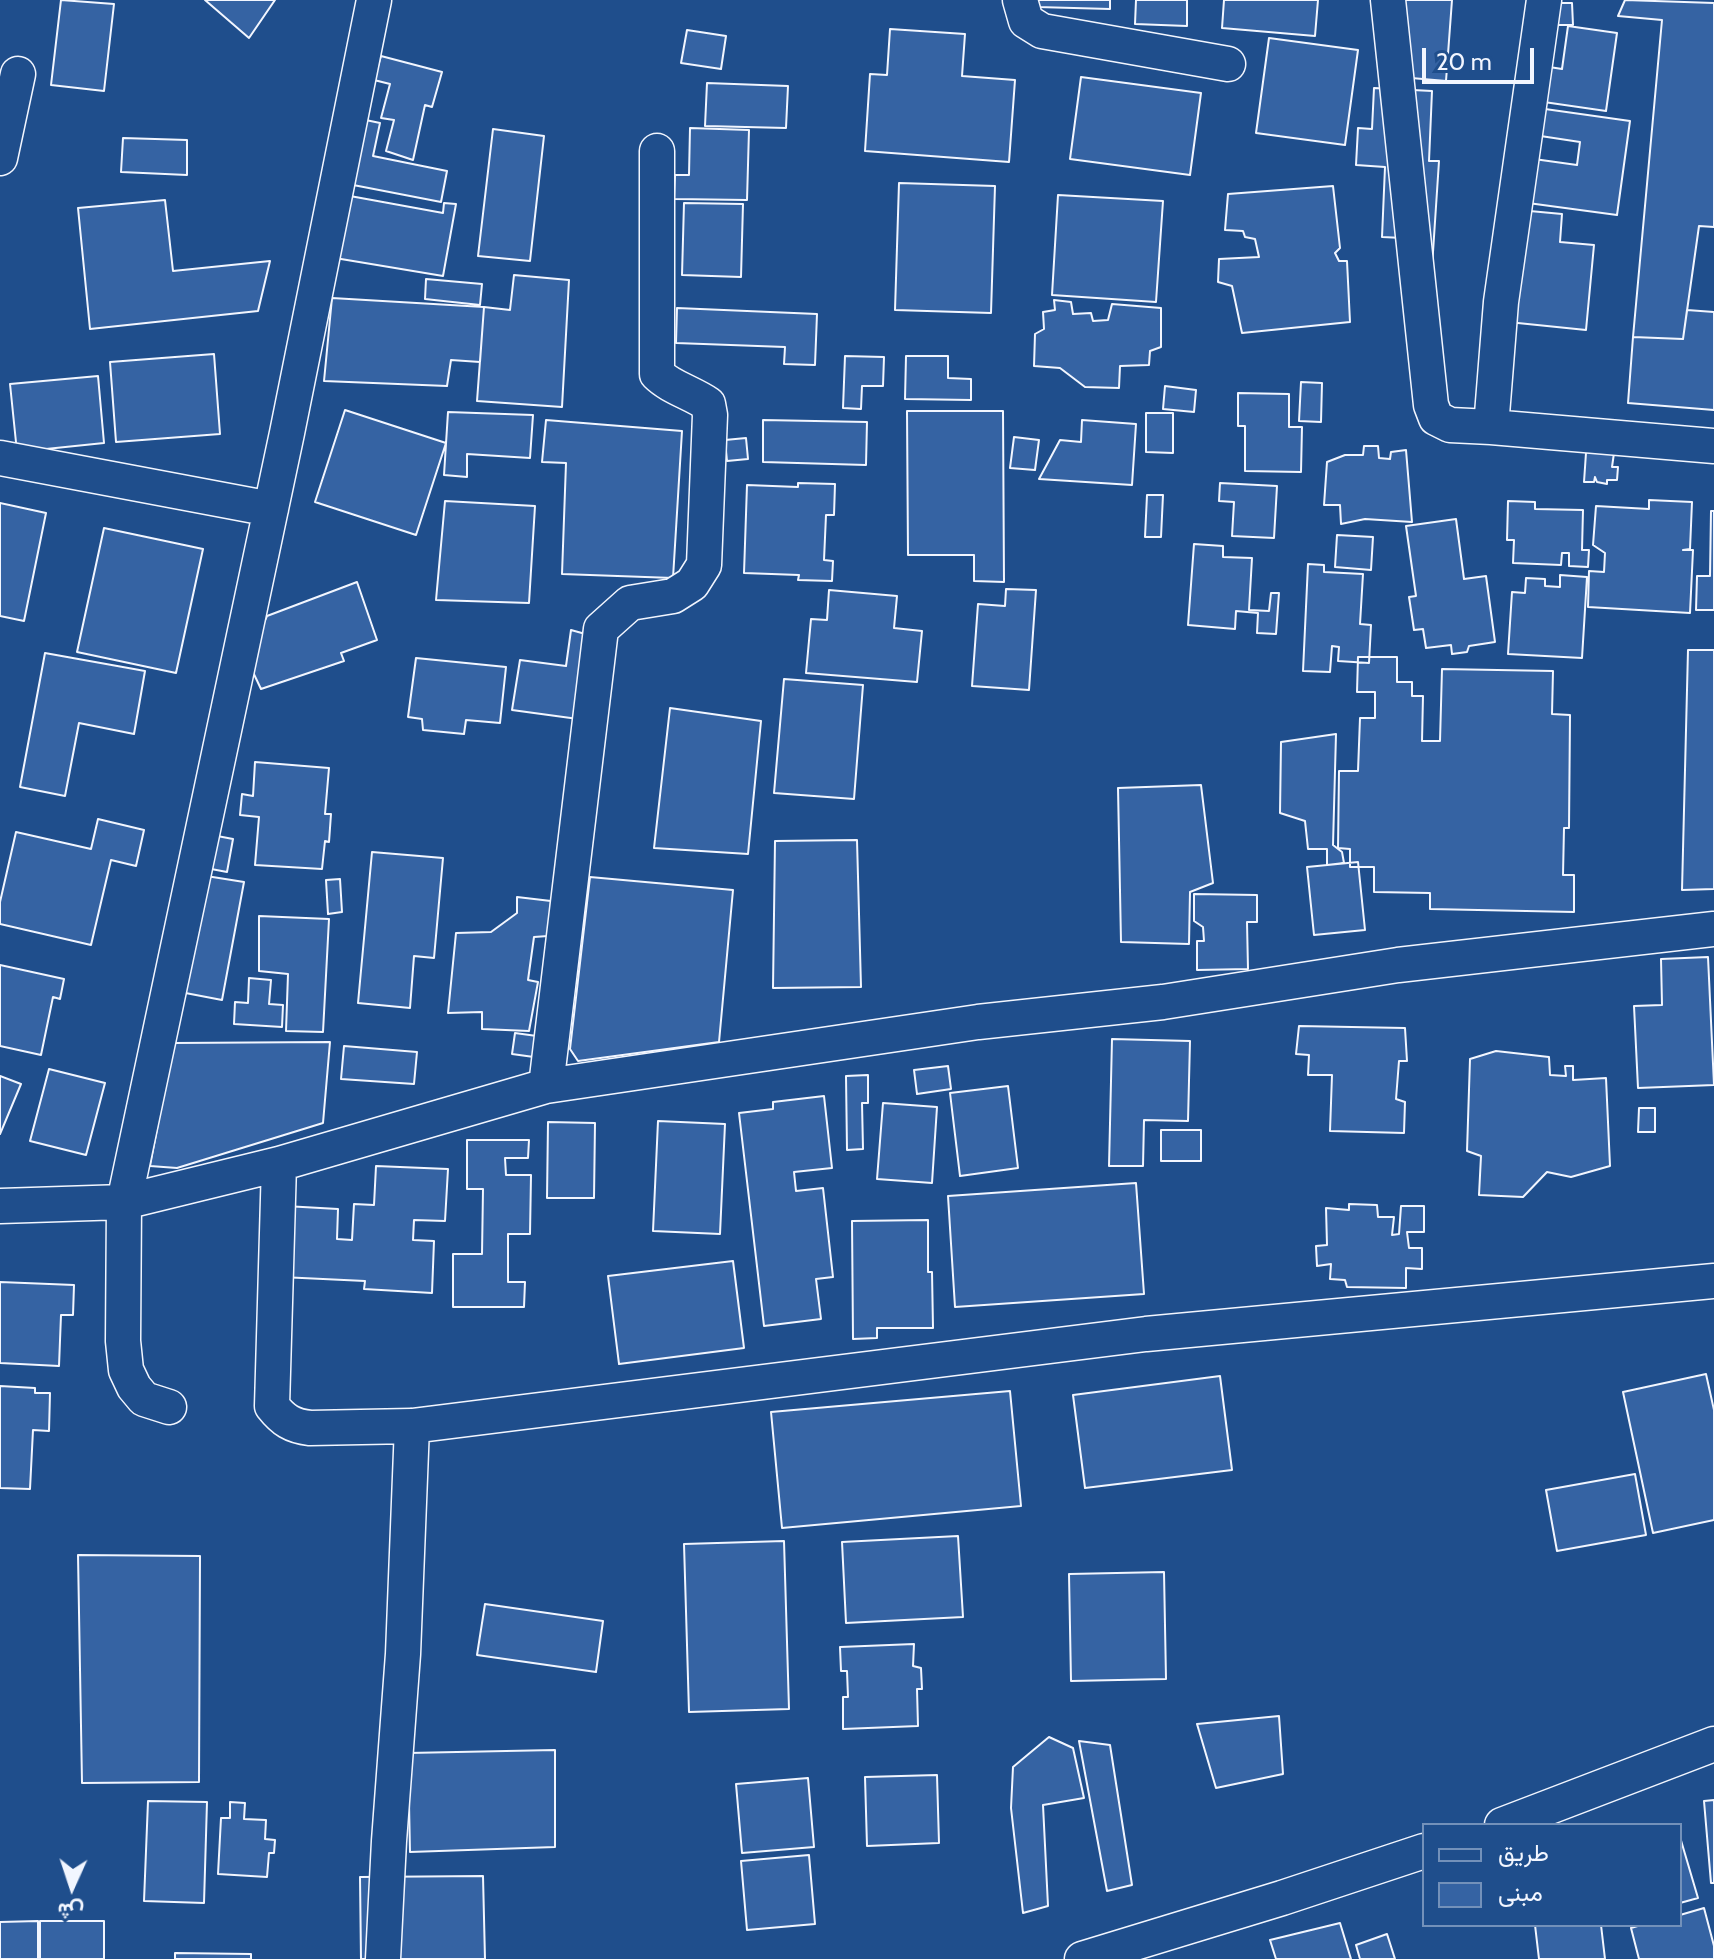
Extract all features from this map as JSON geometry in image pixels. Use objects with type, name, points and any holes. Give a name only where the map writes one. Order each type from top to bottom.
[{"type":"street","points":[[169,1407],[144,1399],[126,1370],[123,1341],[124,1202],[271,509],[374,0]]},
{"type":"street","points":[[1020,0],[1026,21],[1042,31],[1228,64]]},
{"type":"street","points":[[1388,0],[1431,405],[1436,418],[1450,425],[1714,446]]},
{"type":"street","points":[[1491,427],[1501,302],[1544,0]]},
{"type":"street","points":[[0,158],[18,74]]},
{"type":"street","points":[[546,1086],[601,629],[630,603],[673,596],[692,584],[704,565],[708,404],[657,374],[657,151]]},
{"type":"street","points":[[0,458],[271,509]]},
{"type":"street","points":[[0,1206],[124,1202],[279,1164],[546,1086],[978,1022],[1163,1002],[1398,965],[1714,929]]},
{"type":"street","points":[[279,1164],[272,1406],[282,1418],[295,1426],[412,1426],[1146,1334],[1714,1281]]},
{"type":"street","points":[[383,1959],[403,1654],[412,1426]]},
{"type":"street","points":[[1507,1823],[1714,1744]]},
{"type":"street","points":[[1082,1959],[1422,1852]]},
{"type":"building","points":[[61,0],[114,4],[104,91],[51,85]]},
{"type":"building","points":[[205,0],[275,0],[249,38]]},
{"type":"building","points":[[1038,0],[1110,0],[1110,9],[1037,7]]},
{"type":"building","points":[[1136,0],[1187,0],[1187,26],[1135,24]]},
{"type":"building","points":[[1224,0],[1318,0],[1315,36],[1222,28]]},
{"type":"building","points":[[1393,0],[1452,0],[1446,81],[1388,76]]},
{"type":"building","points":[[1625,0],[1714,3],[1714,227],[1699,226],[1683,339],[1633,337],[1662,20],[1618,16]]},
{"type":"building","points":[[1538,3],[1572,3],[1573,25],[1538,25]]},
{"type":"building","points":[[1568,26],[1617,33],[1606,111],[1537,101],[1543,66],[1562,69]]},
{"type":"building","points":[[890,29],[965,34],[962,76],[1015,80],[1009,162],[865,151],[870,74],[887,75]]},
{"type":"building","points":[[687,30],[726,36],[721,69],[681,63]]},
{"type":"building","points":[[1269,38],[1358,50],[1345,145],[1256,133]]},
{"type":"building","points":[[381,56],[442,72],[432,107],[425,105],[413,160],[386,151],[394,120],[381,118],[390,84],[374,80]]},
{"type":"building","points":[[1081,77],[1201,93],[1190,175],[1070,159]]},
{"type":"building","points":[[707,83],[788,86],[786,128],[705,126]]},
{"type":"building","points":[[1374,88],[1432,91],[1429,161],[1439,161],[1432,267],[1403,238],[1382,237],[1385,167],[1356,165],[1358,128],[1372,129]]},
{"type":"building","points":[[1538,108],[1630,121],[1617,215],[1528,203],[1534,159],[1577,165],[1580,142],[1534,135]]},
{"type":"building","points":[[361,119],[380,123],[373,156],[447,171],[441,202],[348,184]]},
{"type":"building","points":[[690,128],[749,130],[747,200],[674,199],[675,175],[689,175]]},
{"type":"building","points":[[493,129],[544,136],[530,261],[478,256]]},
{"type":"building","points":[[123,138],[187,140],[187,175],[121,172]]},
{"type":"building","points":[[899,183],[995,186],[991,313],[895,310]]},
{"type":"building","points":[[1333,186],[1340,248],[1335,253],[1339,261],[1347,261],[1350,322],[1242,333],[1232,286],[1218,282],[1219,259],[1259,257],[1255,239],[1245,237],[1243,231],[1225,230],[1228,194]]},
{"type":"building","points":[[1058,195],[1163,201],[1156,302],[1052,295]]},
{"type":"building","points":[[350,196],[443,213],[444,203],[456,204],[443,276],[335,258]]},
{"type":"building","points":[[165,200],[173,271],[270,261],[258,311],[90,329],[78,208]]},
{"type":"building","points":[[684,203],[743,204],[741,277],[682,275]]},
{"type":"building","points":[[1519,210],[1562,214],[1560,242],[1594,245],[1586,330],[1508,322]]},
{"type":"building","points":[[514,275],[569,280],[562,407],[477,401],[484,307],[510,310]]},
{"type":"building","points":[[426,279],[482,284],[480,305],[425,299]]},
{"type":"building","points":[[332,298],[484,307],[480,362],[451,360],[447,386],[324,381]]},
{"type":"building","points":[[1054,300],[1071,302],[1073,314],[1091,313],[1093,321],[1108,320],[1112,304],[1161,308],[1161,347],[1150,351],[1149,365],[1120,366],[1119,388],[1085,387],[1060,368],[1034,366],[1035,334],[1044,329],[1043,312],[1055,310]]},
{"type":"building","points":[[677,308],[817,314],[815,365],[784,364],[785,347],[676,343]]},
{"type":"building","points":[[1687,310],[1714,312],[1714,410],[1628,403],[1633,337],[1683,339]]},
{"type":"building","points":[[214,354],[220,434],[116,442],[110,362]]},
{"type":"building","points":[[845,356],[884,357],[883,386],[862,386],[861,409],[843,408]]},
{"type":"building","points":[[906,356],[948,356],[948,378],[971,379],[971,400],[905,399]]},
{"type":"building","points":[[98,376],[104,443],[17,452],[10,384]]},
{"type":"building","points":[[1301,382],[1322,383],[1321,422],[1299,421]]},
{"type":"building","points":[[1165,386],[1196,390],[1194,412],[1163,409]]},
{"type":"building","points":[[1238,393],[1289,394],[1289,427],[1302,427],[1301,472],[1245,471],[1245,426],[1238,426]]},
{"type":"building","points":[[345,410],[446,443],[416,535],[315,502]]},
{"type":"building","points":[[907,411],[1003,411],[1004,582],[974,581],[974,555],[908,555]]},
{"type":"building","points":[[448,412],[533,415],[530,458],[467,454],[467,477],[444,475]]},
{"type":"building","points":[[1146,413],[1173,413],[1173,453],[1146,452]]},
{"type":"building","points":[[546,420],[682,431],[673,578],[562,574],[566,463],[542,462]]},
{"type":"building","points":[[763,420],[867,422],[866,465],[763,462]]},
{"type":"building","points":[[1082,420],[1136,424],[1132,485],[1039,479],[1060,440],[1081,442]]},
{"type":"building","points":[[1014,437],[1039,440],[1035,470],[1010,468]]},
{"type":"building","points":[[746,438],[748,459],[727,461],[725,440]]},
{"type":"building","points":[[1587,438],[1614,453],[1612,467],[1618,467],[1617,480],[1607,480],[1607,484],[1597,482],[1595,477],[1594,482],[1584,482]]},
{"type":"building","points":[[1364,446],[1378,446],[1379,458],[1390,459],[1391,452],[1406,450],[1412,522],[1365,519],[1341,524],[1340,505],[1324,505],[1327,462],[1345,455],[1363,455]]},
{"type":"building","points":[[798,483],[835,484],[834,515],[826,515],[824,560],[833,561],[832,581],[798,580],[799,575],[744,573],[747,485],[798,487]]},
{"type":"building","points":[[1220,483],[1277,486],[1274,538],[1232,536],[1234,502],[1219,501]]},
{"type":"building","points":[[1147,495],[1163,495],[1161,537],[1145,537]]},
{"type":"building","points":[[1649,500],[1692,502],[1690,549],[1683,550],[1693,550],[1690,613],[1588,607],[1589,571],[1604,572],[1605,553],[1593,545],[1596,506],[1649,509]]},
{"type":"building","points":[[445,501],[535,506],[529,603],[436,600]]},
{"type":"building","points":[[1508,501],[1535,502],[1535,509],[1583,510],[1582,550],[1589,550],[1588,567],[1569,566],[1569,553],[1562,553],[1561,565],[1513,563],[1514,540],[1507,540]]},
{"type":"building","points":[[0,503],[46,513],[24,621],[0,616]]},
{"type":"building","points":[[1711,511],[1714,511],[1714,610],[1696,610],[1697,576],[1710,576]]},
{"type":"building","points":[[1456,519],[1464,579],[1486,576],[1495,642],[1469,646],[1467,652],[1452,654],[1451,645],[1426,648],[1423,629],[1414,630],[1409,597],[1416,596],[1406,526]]},
{"type":"building","points":[[104,528],[203,549],[176,673],[77,652]]},
{"type":"building","points":[[1337,535],[1373,537],[1371,570],[1335,567]]},
{"type":"building","points":[[1194,544],[1223,546],[1223,557],[1252,558],[1249,610],[1269,611],[1271,593],[1279,593],[1276,634],[1257,633],[1258,613],[1236,611],[1235,629],[1188,625]]},
{"type":"building","points":[[1308,564],[1324,565],[1324,572],[1363,574],[1360,624],[1371,625],[1369,663],[1338,661],[1339,647],[1332,646],[1330,672],[1303,671]]},
{"type":"building","points":[[1560,575],[1587,577],[1582,658],[1508,654],[1512,592],[1525,593],[1526,578],[1545,579],[1545,586],[1560,587]]},
{"type":"building","points":[[357,582],[377,640],[341,653],[344,661],[261,689],[251,668],[267,616]]},
{"type":"building","points":[[1006,589],[1036,590],[1029,690],[972,686],[978,604],[1005,606]]},
{"type":"building","points":[[829,590],[897,596],[894,628],[922,631],[917,682],[806,673],[811,619],[827,620]]},
{"type":"building","points":[[571,630],[589,635],[578,719],[512,710],[520,660],[566,666]]},
{"type":"building","points":[[1688,650],[1714,650],[1714,889],[1682,890]]},
{"type":"building","points":[[45,653],[145,671],[134,734],[79,723],[65,796],[20,787]]},
{"type":"building","points":[[1358,657],[1397,657],[1397,682],[1412,682],[1412,696],[1423,696],[1422,741],[1440,741],[1442,669],[1553,671],[1552,714],[1570,715],[1569,828],[1564,828],[1563,875],[1574,875],[1574,912],[1430,909],[1430,893],[1374,892],[1374,867],[1350,867],[1350,849],[1338,848],[1339,771],[1358,771],[1360,718],[1375,718],[1375,692],[1357,692]]},
{"type":"building","points":[[416,658],[506,667],[500,723],[466,720],[464,734],[423,730],[422,719],[408,717]]},
{"type":"building","points":[[784,679],[863,685],[854,799],[774,793]]},
{"type":"building","points":[[670,708],[761,721],[748,854],[654,848]]},
{"type":"building","points":[[1336,734],[1333,845],[1342,852],[1344,863],[1327,865],[1327,849],[1308,849],[1305,821],[1280,813],[1281,742]]},
{"type":"building","points":[[255,762],[329,768],[325,814],[331,814],[329,842],[325,841],[322,869],[255,865],[259,817],[240,815],[242,794],[253,796]]},
{"type":"building","points":[[1201,785],[1213,883],[1190,892],[1189,944],[1121,942],[1118,788]]},
{"type":"building","points":[[98,819],[144,830],[136,866],[111,860],[91,945],[0,924],[0,902],[16,832],[91,849]]},
{"type":"building","points":[[212,835],[233,839],[227,872],[206,868]]},
{"type":"building","points":[[857,840],[861,987],[773,988],[775,841]]},
{"type":"building","points":[[372,852],[443,858],[434,958],[414,956],[410,1008],[358,1003]]},
{"type":"building","points":[[1358,862],[1365,930],[1314,935],[1307,867]]},
{"type":"building","points":[[200,875],[244,882],[222,1000],[175,991]]},
{"type":"building","points":[[590,877],[733,890],[719,1042],[578,1061],[570,1049]]},
{"type":"building","points":[[340,879],[342,912],[328,914],[326,880]]},
{"type":"building","points":[[1194,894],[1257,895],[1257,922],[1247,922],[1248,969],[1197,970],[1197,941],[1204,941],[1203,927],[1194,921]]},
{"type":"building","points":[[517,897],[551,901],[548,936],[534,937],[528,980],[538,982],[529,1031],[482,1029],[482,1012],[448,1013],[456,933],[491,932],[517,913]]},
{"type":"building","points":[[259,916],[329,919],[323,1032],[286,1031],[288,974],[259,971]]},
{"type":"building","points":[[1708,957],[1714,1085],[1638,1088],[1634,1006],[1662,1005],[1661,959]]},
{"type":"building","points":[[0,965],[64,979],[60,999],[53,997],[41,1055],[0,1046]]},
{"type":"building","points":[[249,978],[271,980],[269,1004],[283,1005],[282,1027],[234,1024],[235,1002],[248,1003]]},
{"type":"building","points":[[1299,1026],[1405,1028],[1407,1061],[1399,1061],[1396,1099],[1405,1102],[1404,1133],[1330,1131],[1332,1075],[1308,1075],[1309,1055],[1296,1054]]},
{"type":"building","points":[[515,1033],[544,1037],[541,1058],[512,1054]]},
{"type":"building","points":[[1112,1039],[1190,1041],[1188,1121],[1144,1120],[1143,1166],[1109,1166]]},
{"type":"building","points":[[330,1042],[323,1123],[177,1168],[150,1166],[173,1043]]},
{"type":"building","points":[[344,1046],[417,1052],[414,1084],[341,1079]]},
{"type":"building","points":[[1496,1051],[1549,1057],[1550,1075],[1566,1076],[1565,1066],[1573,1066],[1573,1080],[1606,1078],[1610,1166],[1571,1177],[1547,1172],[1523,1197],[1479,1195],[1481,1156],[1467,1151],[1470,1059]]},
{"type":"building","points":[[948,1066],[951,1089],[917,1094],[914,1070]]},
{"type":"building","points":[[49,1069],[105,1083],[86,1155],[30,1141]]},
{"type":"building","points":[[868,1075],[868,1103],[862,1103],[863,1149],[847,1150],[846,1076]]},
{"type":"building","points":[[0,1076],[21,1084],[0,1134]]},
{"type":"building","points":[[1008,1086],[1018,1168],[960,1176],[950,1093]]},
{"type":"building","points":[[824,1096],[832,1168],[794,1172],[796,1191],[823,1188],[833,1277],[816,1279],[821,1319],[764,1326],[739,1113],[773,1109],[773,1102]]},
{"type":"building","points":[[883,1103],[937,1107],[932,1183],[877,1179]]},
{"type":"building","points":[[1639,1108],[1655,1108],[1655,1132],[1638,1132]]},
{"type":"building","points":[[658,1121],[725,1124],[720,1234],[653,1231]]},
{"type":"building","points":[[548,1122],[595,1123],[594,1198],[547,1198]]},
{"type":"building","points":[[1161,1130],[1201,1130],[1201,1161],[1161,1161]]},
{"type":"building","points":[[467,1140],[529,1140],[528,1158],[505,1158],[506,1175],[531,1175],[530,1234],[508,1234],[508,1282],[525,1282],[524,1307],[453,1307],[453,1254],[482,1254],[483,1189],[467,1189]]},
{"type":"building","points":[[376,1166],[448,1169],[445,1221],[414,1220],[413,1240],[434,1241],[432,1293],[364,1289],[365,1281],[281,1277],[285,1206],[338,1209],[337,1239],[352,1240],[354,1204],[374,1205]]},
{"type":"building","points":[[1136,1183],[1144,1294],[955,1307],[948,1196]]},
{"type":"building","points":[[1349,1204],[1377,1205],[1378,1217],[1394,1217],[1392,1235],[1399,1234],[1401,1206],[1424,1206],[1424,1232],[1407,1232],[1409,1248],[1422,1248],[1422,1269],[1406,1268],[1406,1288],[1347,1287],[1345,1280],[1330,1279],[1331,1264],[1317,1266],[1316,1246],[1327,1245],[1326,1208],[1349,1210]]},
{"type":"building","points":[[928,1220],[928,1272],[932,1272],[933,1328],[877,1328],[877,1338],[853,1339],[852,1221]]},
{"type":"building","points":[[733,1261],[744,1348],[619,1364],[608,1276]]},
{"type":"building","points":[[0,1282],[74,1285],[73,1315],[61,1315],[59,1366],[0,1363]]},
{"type":"building","points":[[1706,1374],[1714,1410],[1714,1520],[1653,1533],[1623,1392]]},
{"type":"building","points":[[1220,1376],[1232,1470],[1085,1488],[1073,1395]]},
{"type":"building","points":[[0,1386],[35,1388],[35,1393],[50,1393],[49,1431],[33,1430],[30,1489],[0,1488]]},
{"type":"building","points":[[1010,1391],[1021,1506],[782,1528],[771,1412]]},
{"type":"building","points":[[1635,1474],[1646,1535],[1557,1551],[1546,1490]]},
{"type":"building","points":[[958,1536],[963,1617],[846,1623],[842,1542]]},
{"type":"building","points":[[784,1541],[789,1709],[689,1712],[684,1544]]},
{"type":"building","points":[[78,1555],[200,1556],[199,1782],[82,1783]]},
{"type":"building","points":[[1164,1572],[1166,1679],[1071,1681],[1069,1574]]},
{"type":"building","points":[[485,1604],[603,1621],[596,1672],[477,1655]]},
{"type":"building","points":[[914,1644],[913,1666],[921,1668],[922,1689],[917,1689],[918,1726],[843,1729],[843,1697],[848,1697],[847,1671],[841,1671],[840,1647]]},
{"type":"building","points":[[1279,1716],[1283,1774],[1216,1788],[1197,1724]]},
{"type":"building","points":[[1049,1737],[1073,1748],[1084,1798],[1043,1805],[1048,1906],[1023,1913],[1011,1808],[1013,1767]]},
{"type":"building","points":[[1079,1741],[1110,1745],[1132,1885],[1107,1891]]},
{"type":"building","points":[[555,1750],[555,1847],[410,1852],[408,1753]]},
{"type":"building","points":[[937,1775],[939,1843],[867,1846],[865,1777]]},
{"type":"building","points":[[808,1778],[814,1847],[742,1853],[736,1784]]},
{"type":"building","points":[[1714,1800],[1714,1883],[1711,1883],[1704,1801]]},
{"type":"building","points":[[148,1801],[207,1802],[204,1903],[144,1901]]},
{"type":"building","points":[[230,1802],[245,1803],[244,1819],[266,1820],[265,1839],[275,1840],[274,1853],[269,1853],[267,1877],[218,1874],[221,1818],[230,1818]]},
{"type":"building","points":[[1682,1844],[1698,1898],[1682,1902]]},
{"type":"building","points":[[809,1855],[815,1924],[747,1930],[741,1861]]},
{"type":"building","points":[[483,1876],[485,1959],[361,1959],[360,1877]]},
{"type":"building","points":[[1704,1908],[1714,1946],[1714,1959],[1639,1959],[1631,1928],[1682,1927],[1682,1914]]},
{"type":"building","points":[[38,1921],[38,1959],[0,1959],[0,1922]]},
{"type":"building","points":[[40,1921],[104,1921],[104,1959],[40,1959]]},
{"type":"building","points":[[1340,1923],[1351,1959],[1276,1959],[1270,1940]]},
{"type":"building","points":[[1535,1927],[1601,1927],[1605,1959],[1539,1959]]},
{"type":"building","points":[[1387,1934],[1395,1959],[1360,1959],[1356,1945]]},
{"type":"building","points":[[175,1953],[251,1954],[251,1959],[175,1959]]}]
